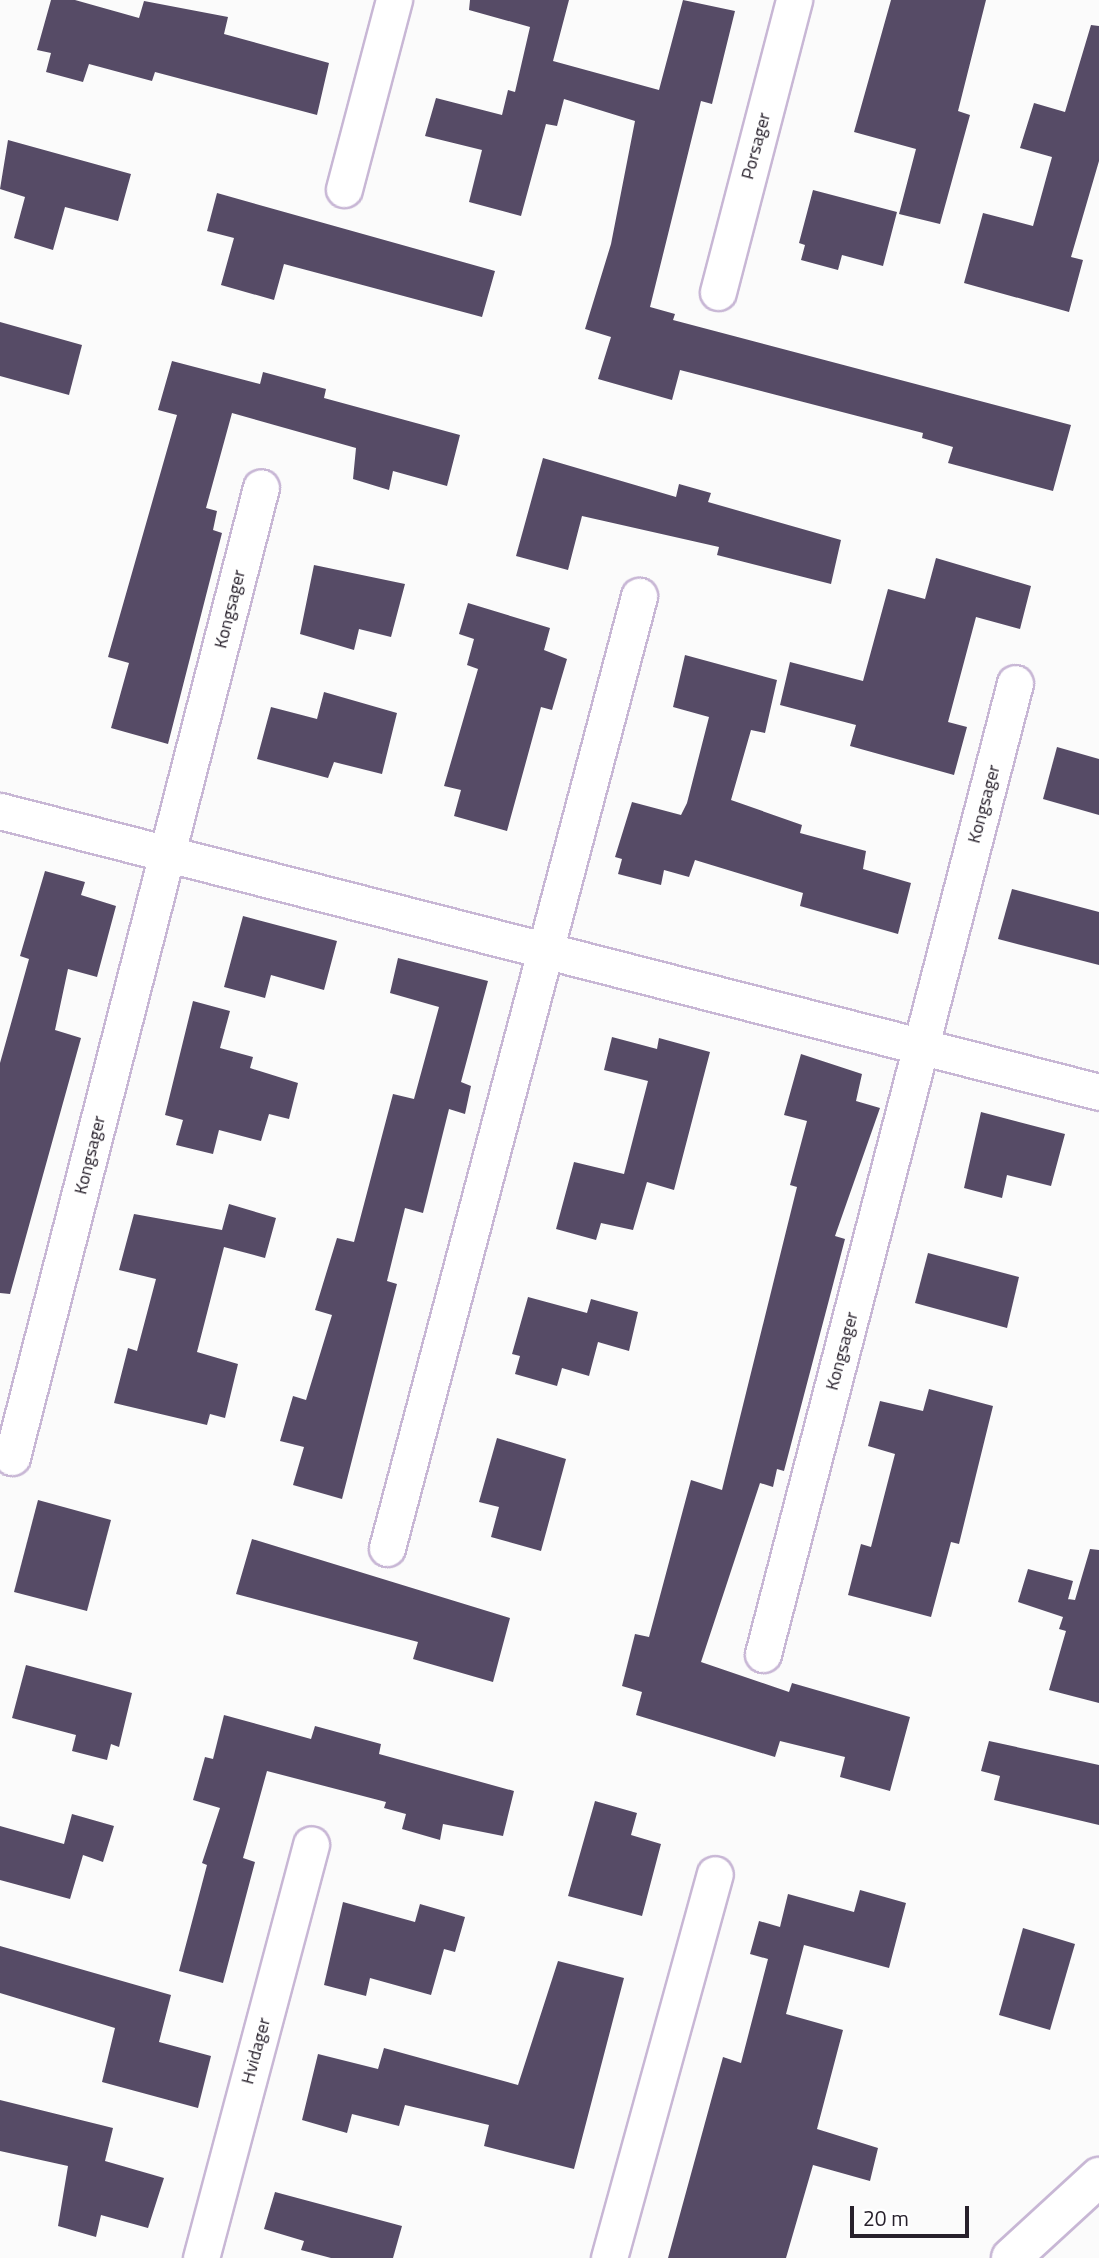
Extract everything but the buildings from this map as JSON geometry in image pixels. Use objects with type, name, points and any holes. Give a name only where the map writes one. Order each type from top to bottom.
[{"type":"street","points":[[344,189],[394,0]]},
{"type":"street","name":"Porsager","points":[[718,292],[794,0]]},
{"type":"street","name":"Kongsager","points":[[12,1457],[261,487]]},
{"type":"street","points":[[387,1548],[639,596]]},
{"type":"street","name":"Kongsager","points":[[763,1654],[1015,683]]},
{"type":"street","points":[[0,811],[546,953],[1099,1092]]},
{"type":"street","name":"Hvidager","points":[[201,2258],[311,1844]]},
{"type":"street","points":[[608,2258],[715,1874]]},
{"type":"street","points":[[1011,2258],[1099,2177]]}]
